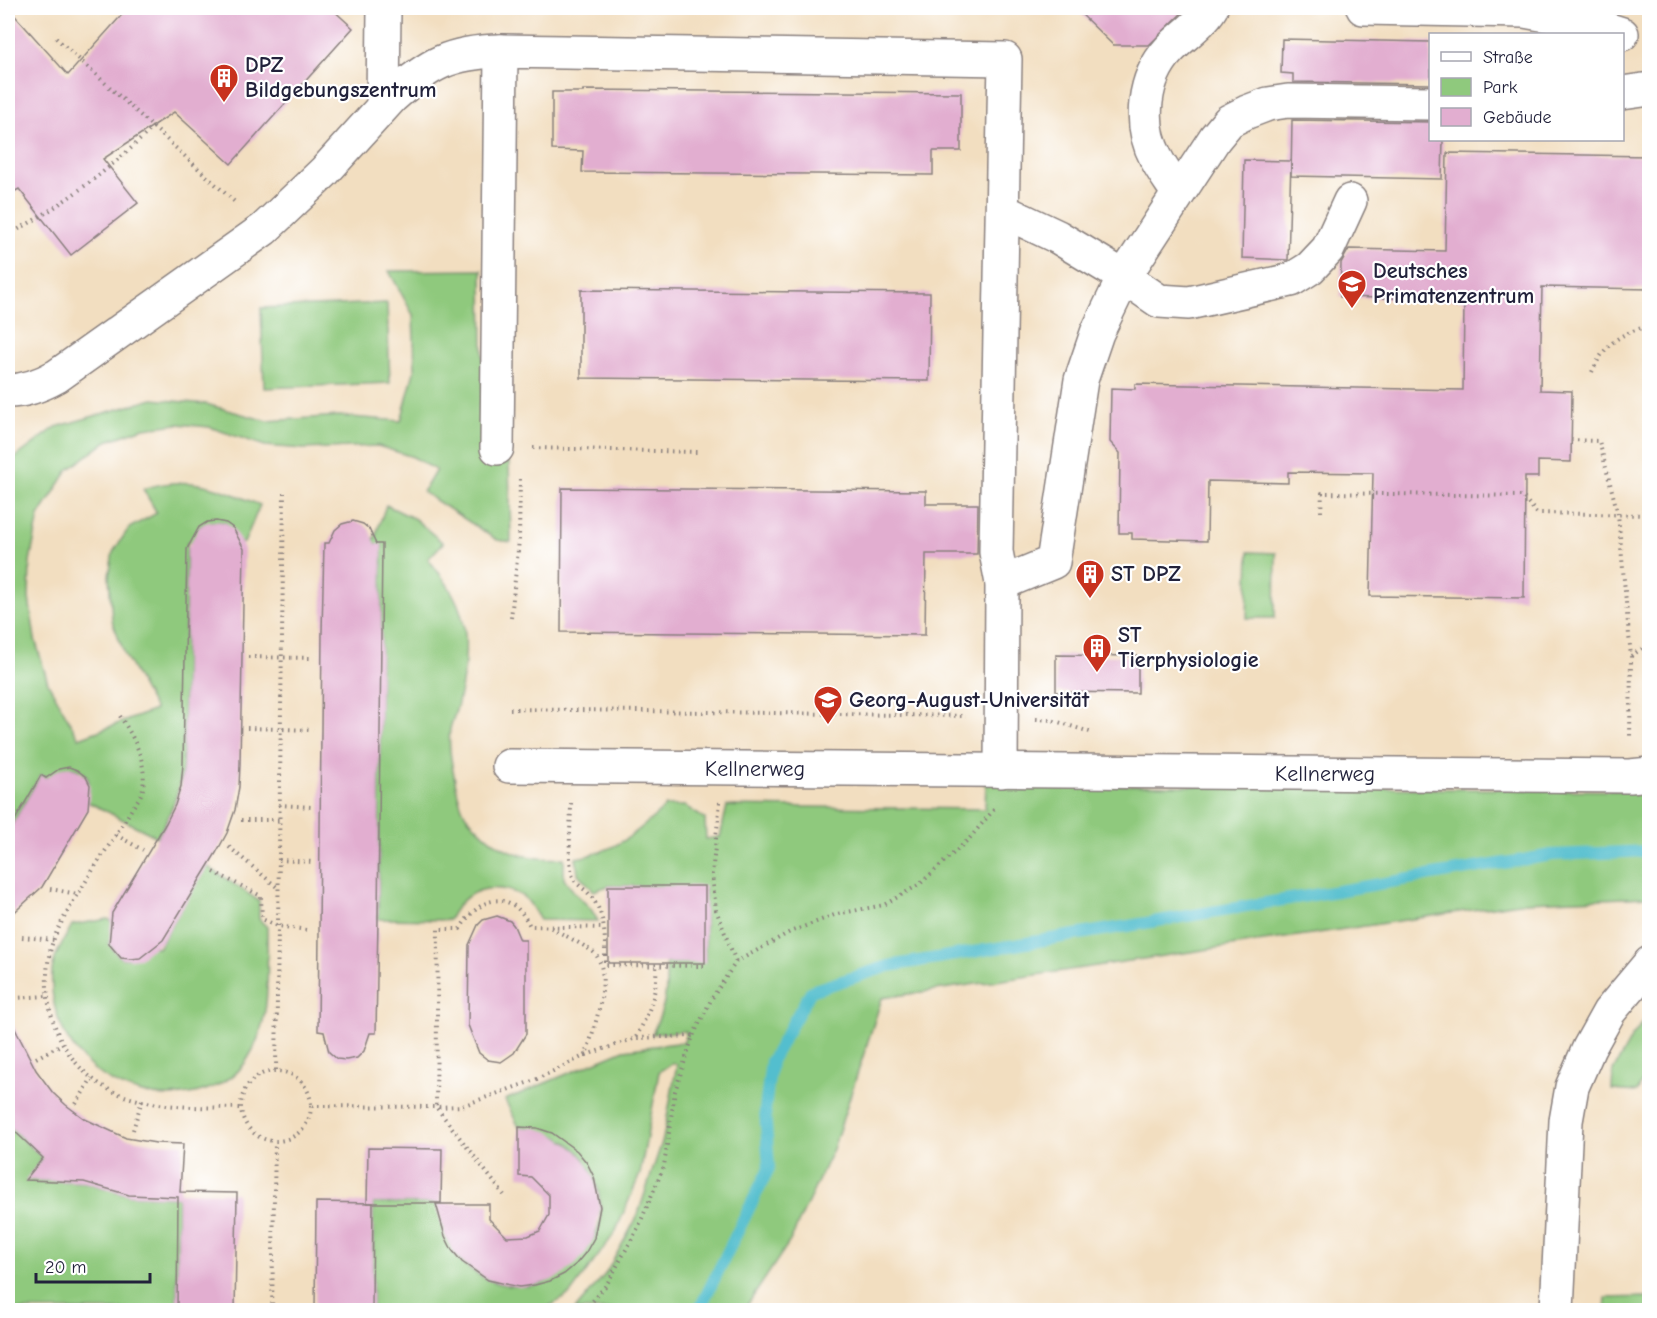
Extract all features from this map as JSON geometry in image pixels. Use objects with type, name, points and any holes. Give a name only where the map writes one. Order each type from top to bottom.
[{"type":"street","points":[[383,106],[384,8]]},
{"type":"street","points":[[1178,194],[1155,157],[1148,132],[1147,89],[1167,52],[1220,8]]},
{"type":"street","points":[[1363,8],[1524,10],[1581,14],[1618,33]]},
{"type":"street","points":[[1624,36],[1650,43]]},
{"type":"street","points":[[497,448],[501,51]]},
{"type":"street","points":[[8,391],[33,388],[57,376],[264,229],[324,172],[383,106],[408,82],[436,64],[467,52],[1005,59],[996,552],[1002,584],[1001,771]]},
{"type":"street","points":[[1624,93],[1650,89]]},
{"type":"street","points":[[1002,584],[1053,562],[1081,380],[1097,333],[1124,277],[1229,121],[1268,104],[1288,101],[1429,102]]},
{"type":"street","points":[[1003,211],[1058,237],[1159,301],[1189,303],[1291,280],[1310,268],[1328,249],[1350,201]]},
{"type":"street","name":"Kellnerweg","points":[[509,766],[1640,775]]},
{"type":"street","points":[[1557,1311],[1566,1121],[1572,1086],[1609,1012],[1650,963]]},
{"type":"path","points":[[56,38],[264,229]]},
{"type":"path","points":[[8,235],[39,218],[132,148],[153,127]]},
{"type":"path","points":[[1592,372],[1600,355],[1609,344],[1621,336],[1650,326]]},
{"type":"path","points":[[1571,440],[1599,441],[1618,514],[1640,775]]},
{"type":"path","points":[[531,448],[697,452]]},
{"type":"path","points":[[511,618],[519,540],[520,473]]},
{"type":"path","points":[[276,1070],[284,493]]},
{"type":"path","points":[[1321,512],[1322,493],[1522,496],[1537,513],[1650,515]]},
{"type":"path","points":[[1631,657],[1650,643]]},
{"type":"path","points":[[248,657],[312,658]]},
{"type":"path","points":[[510,709],[1001,716],[1052,720],[1094,733]]},
{"type":"path","points":[[120,716],[134,738],[144,766],[143,790],[78,894],[54,940],[47,971],[47,996],[53,1022],[62,1044],[76,1066],[111,1090],[142,1100],[179,1106],[240,1108]]},
{"type":"path","points":[[247,728],[313,730]]},
{"type":"path","points":[[572,768],[571,870],[575,881],[590,894],[600,910],[604,928],[605,964],[705,966]]},
{"type":"path","points":[[723,769],[712,874],[716,910],[736,962]]},
{"type":"path","points":[[585,1311],[607,1284],[638,1228],[664,1166],[675,1091],[693,1036],[712,998],[736,962],[790,932],[837,914],[884,906],[920,884],[969,839],[996,809],[1001,771]]},
{"type":"path","points":[[279,805],[312,807]]},
{"type":"path","points":[[241,820],[279,820]]},
{"type":"path","points":[[116,835],[143,850]]},
{"type":"path","points":[[229,847],[279,888]]},
{"type":"path","points":[[279,860],[313,862]]},
{"type":"path","points":[[214,872],[261,896],[262,919],[278,926],[307,930]]},
{"type":"path","points":[[50,889],[78,894]]},
{"type":"path","points":[[504,1195],[436,1107],[438,929],[460,929],[467,917],[479,906],[495,900],[511,903],[523,912],[530,926],[604,928]]},
{"type":"path","points":[[551,928],[596,954],[604,975],[586,1055]]},
{"type":"path","points":[[22,937],[54,940]]},
{"type":"path","points":[[636,1038],[650,1011],[657,989],[656,964]]},
{"type":"path","points":[[14,998],[47,996]]},
{"type":"path","points":[[312,1106],[462,1106],[535,1080],[586,1055],[636,1038],[693,1036]]},
{"type":"path","points":[[36,1058],[62,1044]]},
{"type":"path","points":[[276,1070],[294,1075],[307,1088],[312,1106],[307,1124],[294,1137],[275,1142],[258,1137],[245,1125],[240,1108],[244,1089],[258,1075],[276,1070]]},
{"type":"path","points":[[76,1104],[92,1078]]},
{"type":"path","points":[[133,1130],[142,1100]]},
{"type":"path","points":[[272,1311],[275,1142]]},
{"type":"green space","points":[[482,270],[484,460],[509,462],[511,542],[497,540],[423,492],[436,470],[413,457],[378,446],[303,449],[265,446],[209,427],[178,424],[144,428],[107,441],[68,470],[39,516],[30,561],[29,598],[35,639],[48,683],[79,738],[155,710],[125,655],[112,620],[109,576],[113,552],[129,528],[157,513],[143,489],[159,485],[189,483],[216,488],[260,505],[244,543],[236,543],[226,523],[215,521],[199,527],[195,542],[187,542],[183,764],[174,802],[157,837],[86,801],[89,789],[88,780],[85,774],[74,768],[60,770],[49,779],[41,775],[8,832],[8,463],[56,427],[153,399],[206,404],[267,421],[339,416],[401,421],[415,368],[413,315],[389,271]]},
{"type":"green space","points":[[387,303],[390,383],[264,388],[261,308]]},
{"type":"green space","points":[[386,505],[415,519],[443,543],[428,559],[448,585],[464,624],[463,678],[449,741],[457,790],[465,814],[496,844],[517,854],[540,858],[564,858],[564,879],[591,909],[598,921],[540,920],[529,902],[522,896],[501,889],[484,889],[470,895],[458,905],[449,920],[378,919],[382,545],[373,543]]},
{"type":"green space","points":[[1249,552],[1276,553],[1275,618],[1247,618]]},
{"type":"green space","points":[[986,782],[1649,791],[1649,897],[1526,902],[882,998],[833,1149],[790,1241],[744,1310],[575,1310],[606,1273],[637,1217],[663,1139],[677,1064],[672,1063],[659,1072],[640,1174],[615,1233],[570,1294],[543,1310],[372,1310],[373,1203],[439,1203],[444,1230],[453,1250],[470,1269],[491,1281],[528,1286],[545,1282],[555,1276],[591,1242],[597,1231],[600,1204],[597,1185],[590,1169],[577,1151],[551,1134],[519,1127],[505,1100],[624,1050],[684,1042],[686,1031],[652,1034],[665,999],[666,963],[705,962],[705,887],[608,886],[594,891],[578,874],[576,858],[604,851],[626,840],[666,806],[685,806],[705,819],[706,839],[720,837],[727,806],[985,809]]},
{"type":"green space","points":[[207,866],[259,901],[259,919],[267,927],[267,996],[265,1013],[255,1045],[242,1067],[231,1077],[218,1085],[195,1093],[167,1096],[139,1092],[114,1083],[92,1068],[74,1049],[61,1026],[53,1000],[52,971],[60,947],[72,925],[108,919],[115,923],[109,944],[121,958],[138,956],[151,945],[158,948]]},
{"type":"green space","points":[[1649,1014],[1649,1068],[1637,1092],[1612,1090],[1613,1071],[1632,1037]]},
{"type":"green space","points":[[8,1125],[43,1158],[26,1180],[84,1182],[129,1195],[178,1197],[177,1310],[8,1310]]},
{"type":"green space","points":[[1649,1297],[1649,1310],[1605,1310],[1606,1298]]},
{"type":"building","points":[[8,8],[68,75],[128,8],[331,8],[353,28],[231,164],[174,112],[103,159],[138,203],[71,255],[19,189],[8,195]]},
{"type":"building","points":[[1075,8],[1187,8],[1149,45],[1113,45]]},
{"type":"building","points":[[1282,39],[1429,42],[1429,84],[1293,82],[1293,74],[1281,73]]},
{"type":"building","points":[[583,90],[961,93],[961,151],[933,151],[933,175],[582,172],[583,151],[552,150],[552,92],[583,92]]},
{"type":"building","points":[[1292,120],[1429,122],[1429,141],[1443,141],[1442,179],[1291,176]]},
{"type":"building","points":[[1447,153],[1650,156],[1650,289],[1542,287],[1540,390],[1572,391],[1571,462],[1538,461],[1538,477],[1525,477],[1524,598],[1370,596],[1373,473],[1288,472],[1288,483],[1208,481],[1207,541],[1132,539],[1132,533],[1119,533],[1120,453],[1110,442],[1111,388],[1135,389],[1135,384],[1463,390],[1464,300],[1340,297],[1341,263],[1349,249],[1445,251]]},
{"type":"building","points":[[1244,160],[1291,161],[1288,260],[1242,258]]},
{"type":"building","points":[[581,290],[930,293],[929,381],[581,378]]},
{"type":"building","points":[[562,488],[926,491],[926,504],[978,504],[977,554],[926,554],[925,635],[561,632]]},
{"type":"building","points":[[353,521],[363,524],[369,529],[376,544],[382,544],[378,919],[376,1033],[370,1033],[364,1051],[357,1058],[346,1060],[337,1059],[329,1052],[324,1032],[318,1031],[322,632],[324,543],[329,543],[335,530],[342,524]]},
{"type":"building","points":[[207,522],[226,523],[233,528],[244,549],[240,764],[235,810],[227,833],[216,853],[163,940],[140,958],[121,958],[109,944],[112,913],[166,823],[181,786],[187,549],[199,527]]},
{"type":"building","name":"ST Tierphysiologie","points":[[1056,655],[1138,656],[1138,693],[1056,692]]},
{"type":"building","points":[[69,767],[86,777],[90,785],[88,809],[42,887],[8,918],[8,832],[41,775],[46,778],[59,769]]},
{"type":"building","points":[[608,886],[705,886],[705,963],[608,963]]},
{"type":"building","points":[[497,916],[510,921],[520,940],[526,940],[526,1034],[514,1053],[501,1062],[488,1060],[479,1053],[468,1025],[469,945],[478,925],[483,920]]},
{"type":"building","points":[[8,1015],[36,1070],[53,1093],[66,1105],[85,1119],[126,1138],[156,1143],[183,1144],[180,1192],[237,1193],[235,1311],[177,1311],[178,1197],[129,1195],[84,1182],[25,1180],[43,1158],[8,1125]]},
{"type":"building","points":[[519,1127],[537,1128],[552,1133],[577,1151],[587,1163],[594,1177],[600,1207],[594,1238],[576,1264],[564,1274],[550,1281],[519,1287],[488,1280],[462,1262],[452,1250],[445,1236],[436,1204],[489,1204],[489,1219],[507,1237],[528,1236],[540,1231],[549,1215],[549,1195],[531,1177],[519,1176]]},
{"type":"building","points":[[368,1148],[442,1149],[441,1203],[367,1203]]},
{"type":"building","points":[[316,1202],[373,1203],[372,1311],[315,1311]]},
{"type":"waterway","points":[[699,1310],[769,1168],[765,1110],[771,1061],[811,991],[889,966],[1552,855],[1650,851]]},
{"type":"place","name":"DPZ Bildgebungszentrum","points":[[224,104]]},
{"type":"place","name":"Deutsches Primatenzentrum","points":[[1352,310]]},
{"type":"place","name":"ST DPZ","points":[[1090,600]]},
{"type":"place","name":"ST Tierphysiologie","points":[[1097,674]]},
{"type":"place","name":"Georg-August-Universität","points":[[828,726]]}]
